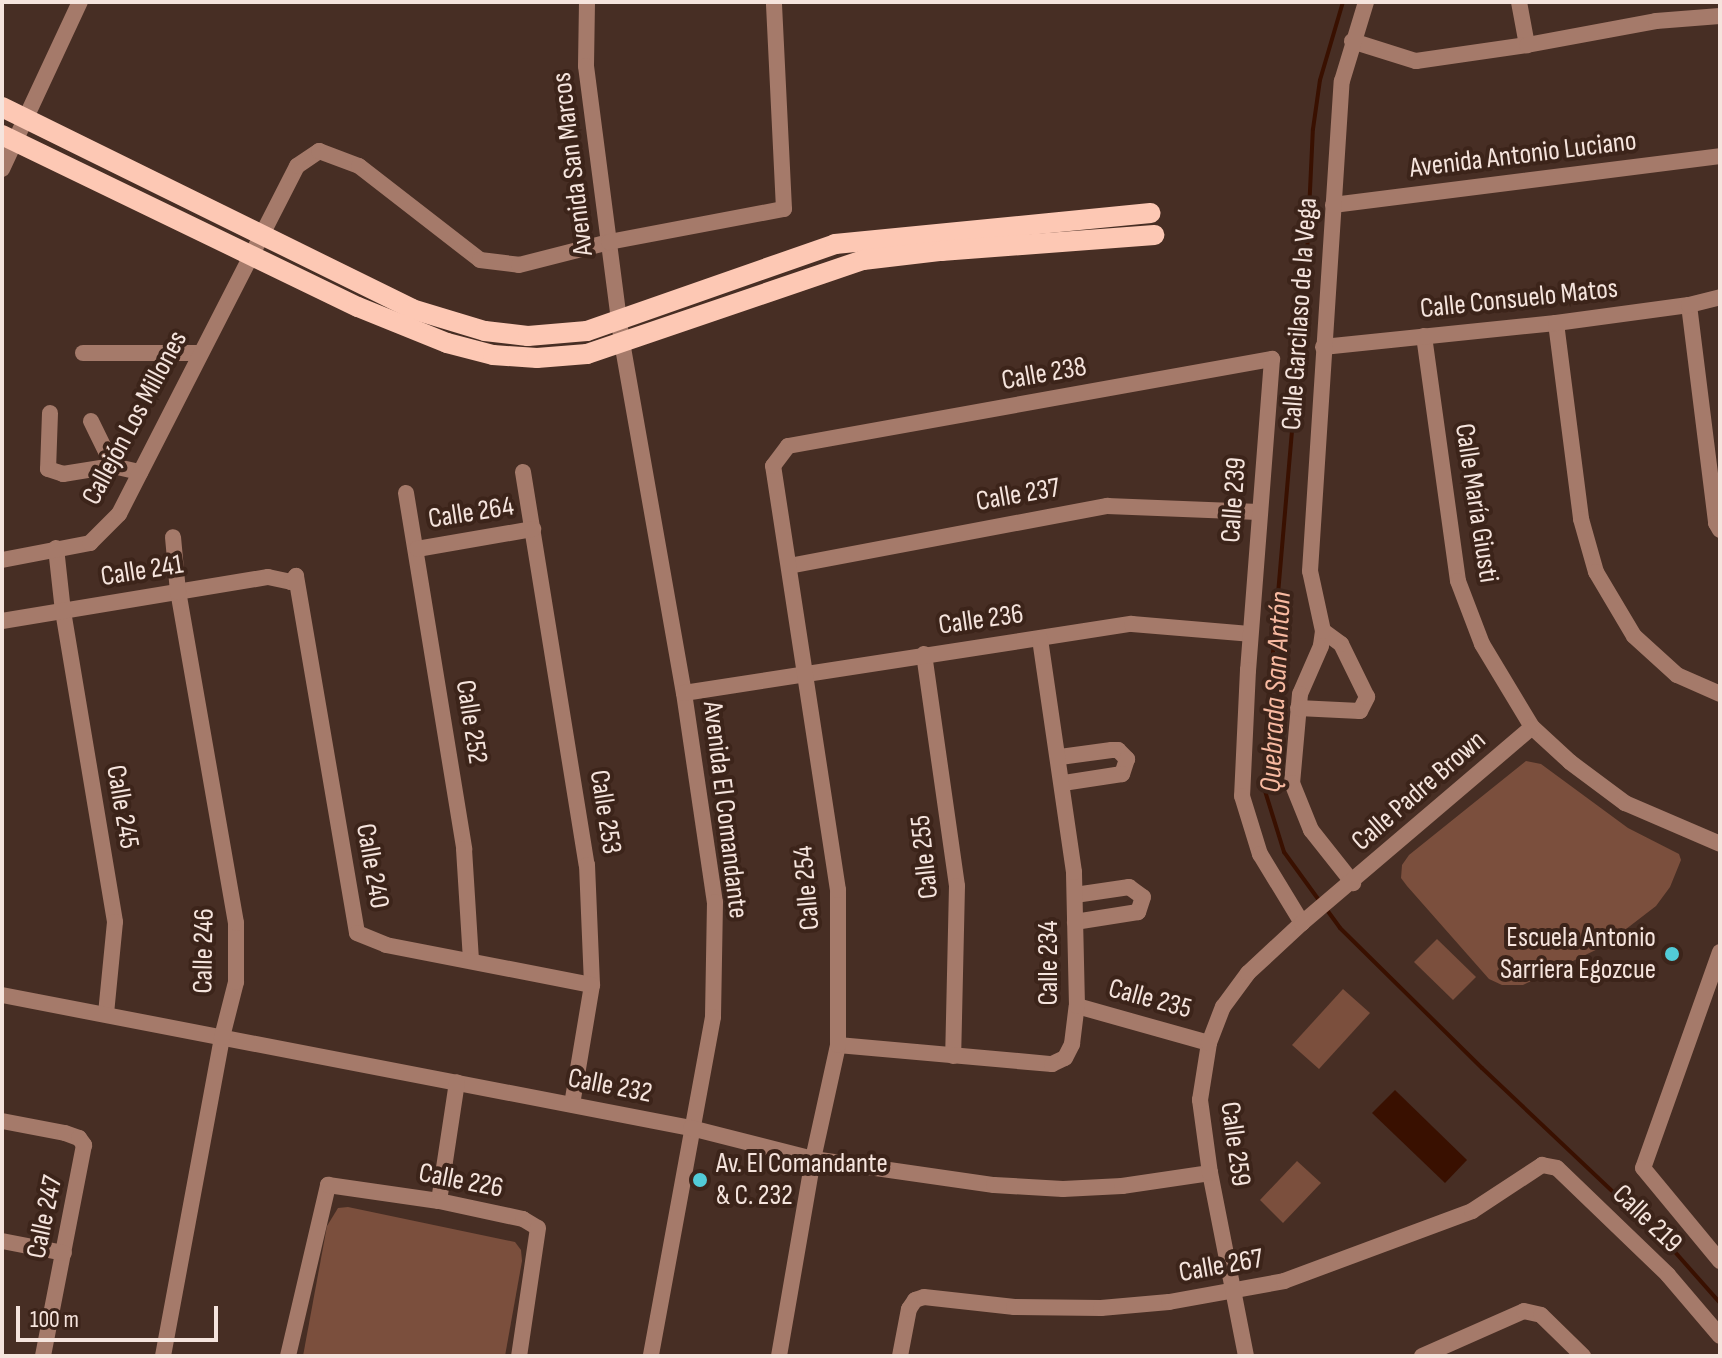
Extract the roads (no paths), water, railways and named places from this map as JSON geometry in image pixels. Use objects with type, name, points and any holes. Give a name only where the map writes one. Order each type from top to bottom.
[{"type":"main road","points":[[2,107],[412,309],[485,331],[528,336],[587,331],[835,244],[1150,213]]},
{"type":"main road","points":[[7,150],[253,256],[413,331],[493,355],[537,358],[587,354],[863,260],[1154,235]]},
{"type":"street","points":[[7,150],[26,118],[80,2]]},
{"type":"street","name":"Avenida San Marcos","points":[[587,2],[586,66],[619,319]]},
{"type":"street","points":[[609,242],[784,209],[774,2]]},
{"type":"street","name":"Calle Garcilaso de la Vega","points":[[1298,708],[1360,711],[1366,705],[1367,697],[1341,644],[1323,631],[1310,571],[1342,81],[1366,2]]},
{"type":"street","points":[[1519,2],[1527,45]]},
{"type":"street","points":[[1656,2],[1656,21]]},
{"type":"street","points":[[1352,41],[1416,61],[1527,45],[1656,21],[1720,16]]},
{"type":"street","name":"Callejón Los Millones","points":[[2,560],[90,543],[119,514],[297,166],[319,151],[359,166],[480,260],[519,265],[609,242]]},
{"type":"street","name":"Avenida Antonio Luciano","points":[[1333,205],[1720,156]]},
{"type":"street","points":[[1150,213],[1154,235]]},
{"type":"street","name":"Calle Consuelo Matos","points":[[1323,347],[1556,323],[1689,305],[1720,297]]},
{"type":"street","points":[[1689,305],[1716,523],[1720,530]]},
{"type":"street","name":"Avenida El Comandante","points":[[619,319],[684,693],[715,902],[713,1017],[651,1356]]},
{"type":"street","points":[[1556,323],[1581,519],[1596,572],[1634,636],[1677,675],[1720,694]]},
{"type":"street","name":"Calle María Giusti","points":[[1424,336],[1458,581],[1482,644],[1532,727],[1570,762],[1625,803],[1720,844]]},
{"type":"street","points":[[83,353],[200,353]]},
{"type":"street","name":"Calle 238","points":[[814,442],[1272,359],[1271,371]]},
{"type":"street","name":"Calle 239","points":[[1250,634],[1271,371]]},
{"type":"street","points":[[50,413],[48,469],[63,474],[113,466],[140,472]]},
{"type":"street","points":[[91,421],[113,466]]},
{"type":"street","name":"Calle 254","points":[[779,1356],[813,1159],[838,1045],[838,890],[773,466],[788,446],[814,442]]},
{"type":"street","points":[[523,472],[533,529]]},
{"type":"street","name":"Calle 252","points":[[406,493],[464,849],[471,961]]},
{"type":"street","name":"Calle 237","points":[[789,566],[1107,506],[1259,512]]},
{"type":"street","name":"Calle 264","points":[[417,549],[533,529]]},
{"type":"street","name":"Calle 253","points":[[533,529],[587,865],[592,985],[572,1104]]},
{"type":"street","name":"Calle 246","points":[[163,1356],[222,1037],[236,982],[236,923],[178,592],[173,537]]},
{"type":"street","name":"Calle 245","points":[[56,548],[63,611],[115,922],[106,1014]]},
{"type":"street","name":"Calle 240","points":[[291,582],[296,576],[357,933],[386,945],[592,985]]},
{"type":"street","name":"Calle 241","points":[[2,621],[268,577],[291,582]]},
{"type":"street","name":"Calle 236","points":[[684,693],[1132,624],[1250,634]]},
{"type":"street","points":[[1323,631],[1298,708],[1292,783],[1311,830],[1347,888]]},
{"type":"street","points":[[1250,634],[1242,796],[1260,854],[1306,920]]},
{"type":"street","name":"Calle 234","points":[[838,1045],[1052,1064],[1065,1058],[1072,1044],[1077,1006],[1075,895],[1060,757],[1040,638]]},
{"type":"street","name":"Calle 255","points":[[924,654],[957,886],[953,1056]]},
{"type":"street","name":"Calle Padre Brown","points":[[1347,888],[1532,727]]},
{"type":"street","points":[[1060,757],[1118,750],[1127,759],[1122,774],[1063,783]]},
{"type":"street","points":[[1075,895],[1129,887],[1143,897],[1138,912],[1075,922]]},
{"type":"street","name":"Calle 259","points":[[1246,1356],[1210,1173],[1200,1100],[1209,1043],[1235,989],[1306,920],[1347,888]]},
{"type":"street","points":[[1720,952],[1643,1168],[1720,1261]]},
{"type":"street","name":"Calle 232","points":[[2,995],[691,1128],[813,1159],[994,1185],[1063,1189],[1122,1186],[1210,1173]]},
{"type":"street","name":"Calle 235","points":[[1077,1006],[1209,1043]]},
{"type":"street","points":[[439,1201],[457,1082]]},
{"type":"street","name":"Calle 247","points":[[2,1121],[79,1138],[85,1152],[43,1356]]},
{"type":"street","name":"Calle 267","points":[[900,1356],[909,1309],[915,1300],[924,1297],[1014,1307],[1101,1308],[1234,1291],[1284,1281],[1472,1211],[1542,1165],[1557,1168],[1567,1177]]},
{"type":"street","name":"Calle 219","points":[[1567,1177],[1668,1275],[1720,1336]]},
{"type":"street","name":"Calle 226","points":[[288,1356],[306,1268],[328,1185],[439,1201],[523,1219],[538,1228],[519,1356]]},
{"type":"street","points":[[2,1241],[64,1253]]},
{"type":"street","points":[[1422,1356],[1524,1311],[1541,1315],[1583,1356]]},
{"type":"waterway","name":"Quebrada San Antón","points":[[1321,903],[1284,852],[1265,791],[1266,734],[1307,254],[1313,129],[1320,80],[1343,2]]},
{"type":"waterway","name":"Quebrada San Antón","points":[[1327,910],[1340,928],[1482,1068],[1667,1243],[1720,1303]]},
{"type":"place","name":"Escuela Antonio Sarriera Egozcue","points":[[1672,954]]},
{"type":"place","name":"Av. El Comandante & C. 232","points":[[700,1180]]}]
